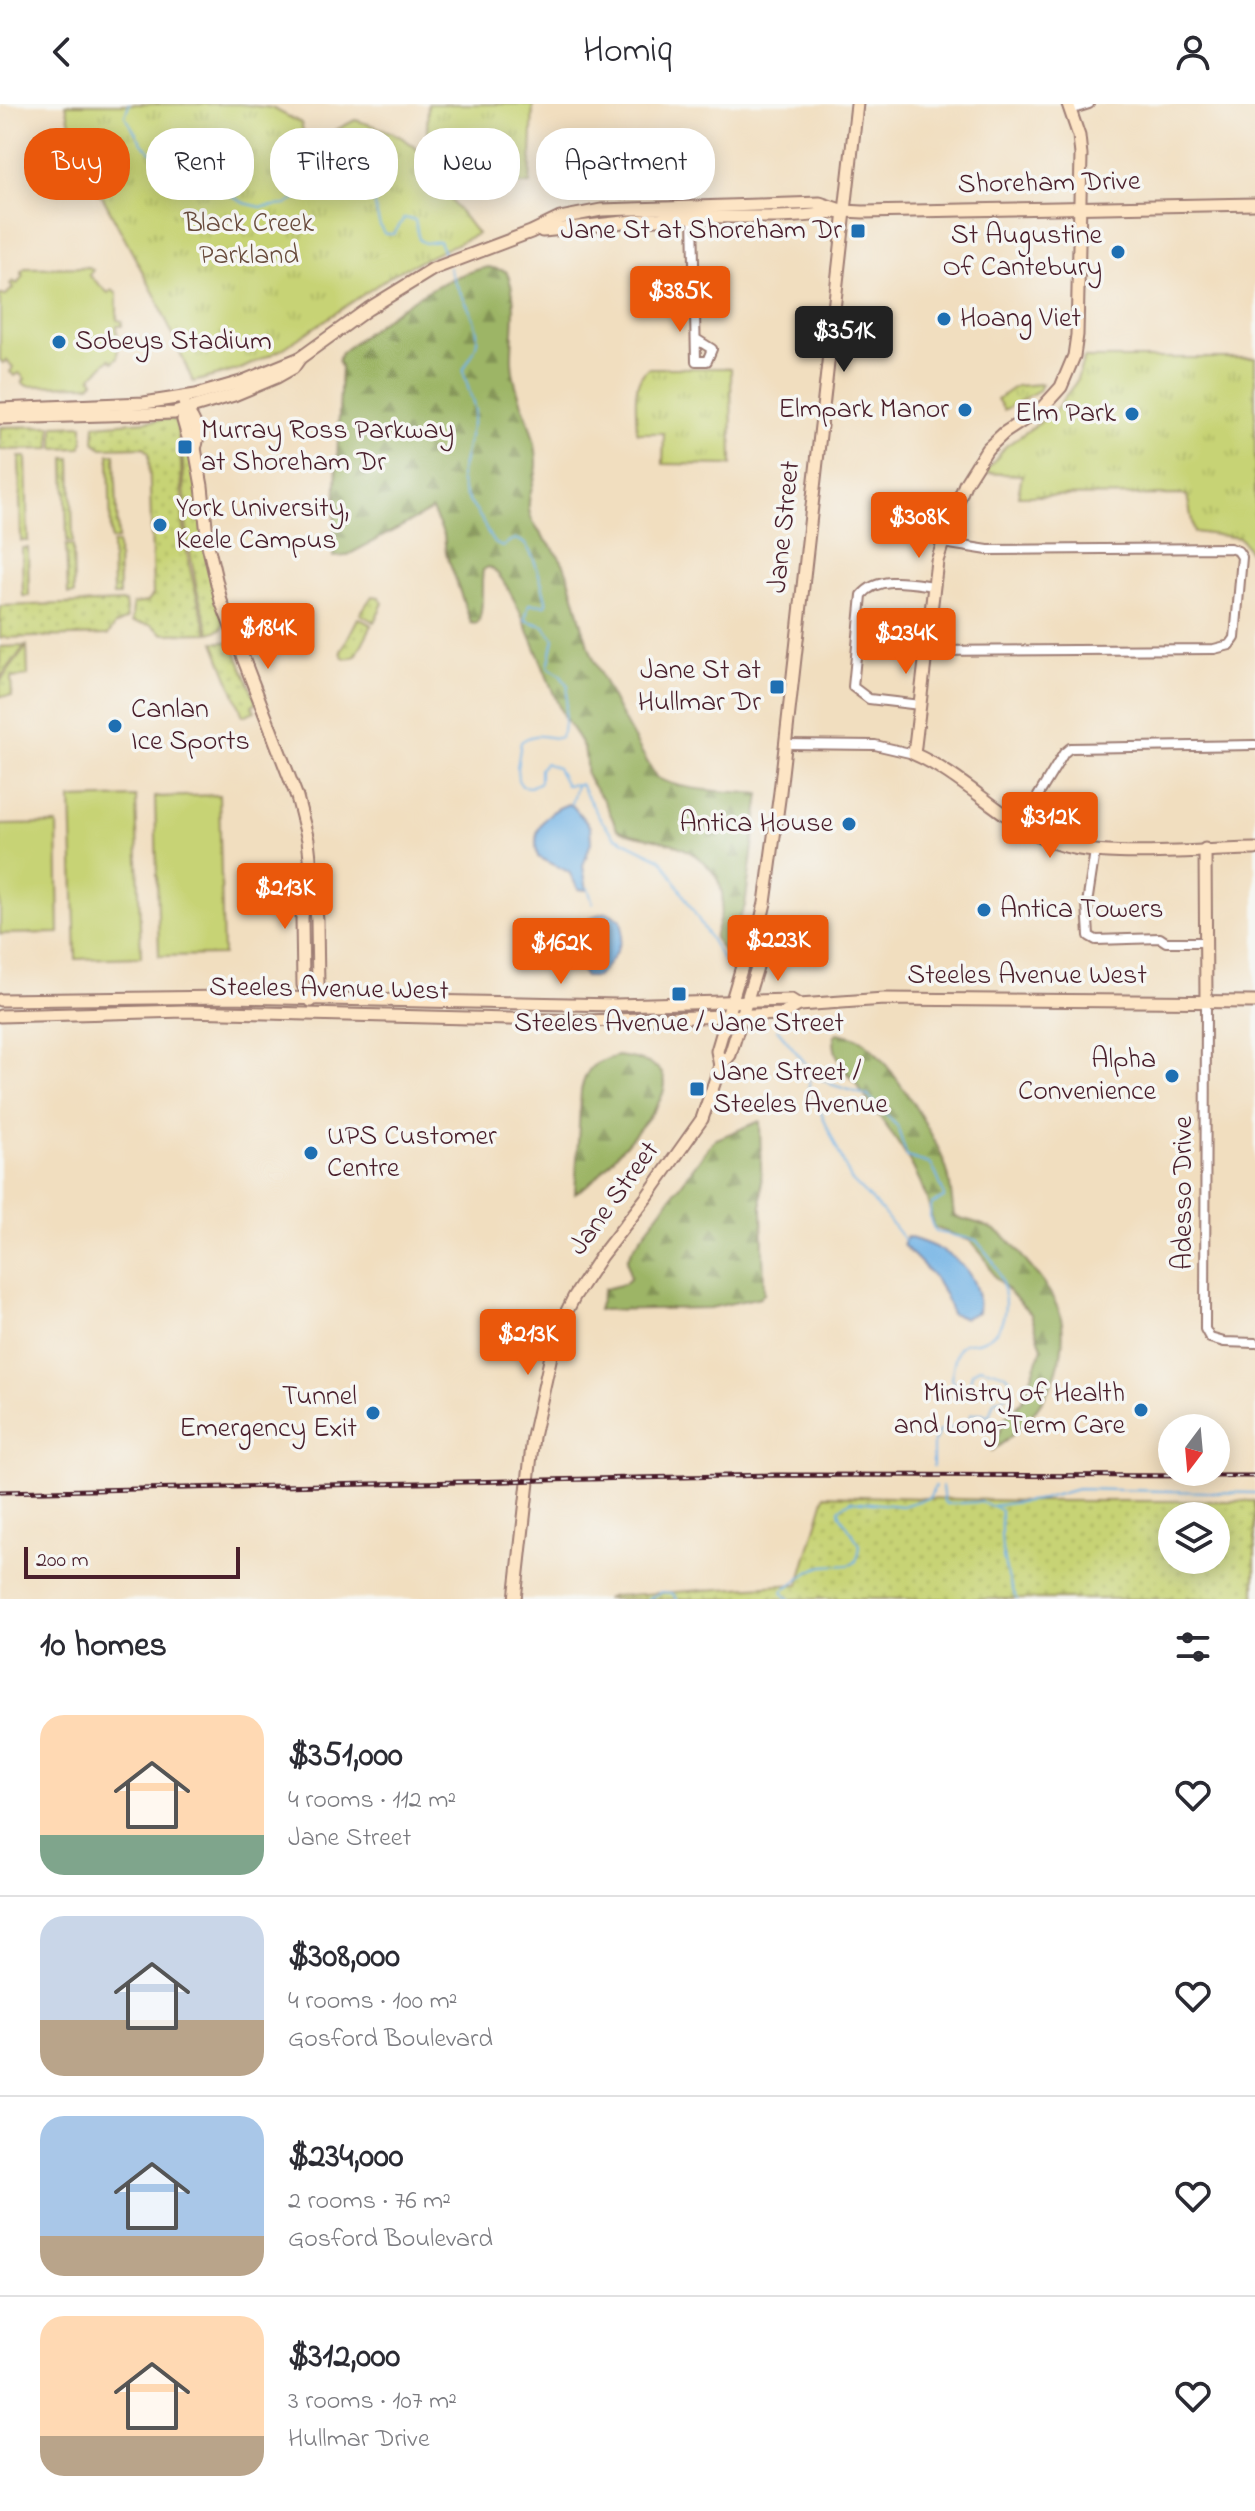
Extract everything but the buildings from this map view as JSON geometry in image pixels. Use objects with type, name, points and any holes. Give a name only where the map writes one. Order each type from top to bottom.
[{"type":"main road","name":"Jane Street","points":[[515,1599],[533,1437],[556,1333],[574,1297],[601,1256],[702,1119],[720,1066],[730,1055],[757,967],[753,955],[770,874],[786,744],[857,104]]},
{"type":"main road","points":[[1069,107],[1081,145],[1077,344],[1068,374],[1054,395],[1042,408],[1004,433],[987,449],[965,484],[943,543],[934,586],[914,754],[1021,824],[1060,845],[1095,851],[1255,849]]},
{"type":"main road","name":"Shoreham Drive","points":[[0,418],[149,414],[184,404],[300,358],[368,309],[433,269],[531,232],[693,211],[820,203],[844,211],[903,212],[1255,204]]},
{"type":"main road","name":"Shoreham Drive","points":[[0,409],[184,404]]},
{"type":"main road","points":[[184,404],[183,420],[189,441],[195,448],[208,545],[221,601],[297,797],[308,840],[302,918],[303,985],[313,1014]]},
{"type":"main road","points":[[1205,849],[1206,1001]]},
{"type":"main road","name":"Jane Street","points":[[720,1066],[717,1051],[743,963],[753,955]]},
{"type":"main road","name":"Steeles Avenue West","points":[[0,1000],[228,997],[616,1005],[791,1000],[799,1005]]},
{"type":"main road","name":"Steeles Avenue West","points":[[0,1016],[185,1011],[586,1021],[783,1014],[799,1005],[884,999],[1255,1002]]},
{"type":"main road","points":[[460,1017],[461,1001]]},
{"type":"street","points":[[1069,107],[1089,104]]},
{"type":"street","points":[[693,211],[696,339]]},
{"type":"street","points":[[927,651],[1214,649],[1230,645],[1235,638],[1242,557],[1230,548],[988,550],[943,543]]},
{"type":"street","points":[[920,705],[869,699],[861,695],[853,687],[855,650],[864,591],[892,581],[934,586]]},
{"type":"street","points":[[786,744],[875,745],[914,754]]},
{"type":"street","points":[[1021,824],[1070,748],[1255,745]]},
{"type":"street","points":[[1095,851],[1087,904],[1089,936],[1096,940],[1160,938],[1166,942],[1206,942]]},
{"type":"street","name":"Adesso Drive","points":[[1206,1001],[1205,1329],[1207,1335],[1218,1341],[1255,1343]]},
{"type":"green space","name":"Black Creek Parkland","points":[[66,104],[240,104],[272,108],[301,123],[302,128],[270,128],[270,200],[398,200],[398,136],[414,146],[414,200],[451,200],[477,234],[395,273],[281,350],[241,369],[193,382],[156,297],[104,200],[130,200],[130,128],[71,128]]},
{"type":"green space","name":"Black Creek Parkland","points":[[428,104],[533,104],[530,184],[520,184],[520,128],[427,128]]},
{"type":"green space","name":"Black Creek Parkland","points":[[355,120],[379,128],[340,128]]},
{"type":"green space","name":"Sobeys Stadium","points":[[89,267],[93,270],[89,275],[108,293],[112,290],[117,294],[117,320],[122,321],[122,326],[117,326],[118,357],[113,362],[110,359],[91,377],[94,381],[90,385],[27,386],[19,373],[15,376],[10,372],[13,367],[6,360],[3,363],[0,360],[0,294],[5,296],[13,288],[10,284],[13,281],[17,284],[24,276],[21,273],[25,268]]},
{"type":"green space","points":[[488,267],[506,271],[513,293],[512,362],[536,449],[536,474],[529,503],[531,517],[564,565],[589,647],[611,697],[656,777],[679,786],[760,794],[745,906],[725,953],[714,938],[721,911],[719,882],[704,862],[683,848],[617,829],[604,801],[588,778],[582,745],[562,713],[518,608],[497,573],[488,567],[483,570],[481,612],[477,624],[471,623],[446,553],[444,535],[432,510],[346,556],[333,557],[341,367],[338,360],[341,353],[410,301],[448,281]]},
{"type":"green space","points":[[1084,358],[1255,358],[1255,579],[1252,579],[1253,556],[1240,538],[1194,532],[1187,495],[1018,496],[1022,475],[985,473],[1006,446],[1053,413],[1076,382]]},
{"type":"green space","points":[[649,368],[731,368],[732,465],[663,464],[664,433],[637,433],[637,389],[643,373]]},
{"type":"green space","points":[[1042,384],[1039,390],[1004,410],[997,399],[1016,386]]},
{"type":"green space","points":[[172,419],[176,422],[180,448],[187,556],[208,633],[164,634],[151,625],[132,622],[133,604],[147,602],[153,595],[149,453],[144,447],[102,448],[94,442],[95,425]]},
{"type":"green space","points":[[83,425],[80,448],[54,449],[54,426]]},
{"type":"green space","points":[[51,426],[51,449],[0,450],[0,427]]},
{"type":"green space","points":[[187,448],[198,485],[224,623],[222,629],[210,633],[197,590],[187,537],[182,449]]},
{"type":"green space","points":[[109,454],[115,454],[118,539],[111,540]]},
{"type":"green space","points":[[19,457],[26,457],[28,541],[21,541]]},
{"type":"green space","points":[[65,458],[71,458],[73,542],[67,542]]},
{"type":"green space","points":[[118,543],[119,596],[113,596],[112,544]]},
{"type":"green space","points":[[66,545],[73,545],[74,594],[68,594]]},
{"type":"green space","points":[[22,548],[28,548],[29,596],[23,596]]},
{"type":"green space","points":[[372,596],[379,597],[383,603],[374,622],[360,614]]},
{"type":"green space","points":[[125,602],[127,619],[115,625],[108,635],[0,638],[0,606]]},
{"type":"green space","points":[[358,618],[372,625],[356,656],[343,658],[341,651]]},
{"type":"green space","points":[[214,642],[233,645],[257,703],[252,705],[255,711],[243,716]]},
{"type":"green space","points":[[25,646],[0,678],[0,647]]},
{"type":"green space","points":[[27,646],[28,676],[11,678],[12,696],[0,696],[0,682]]},
{"type":"green space","points":[[219,795],[223,955],[159,956],[155,797]]},
{"type":"green space","points":[[136,797],[141,957],[76,959],[71,799]]},
{"type":"green space","points":[[57,824],[59,933],[0,934],[0,825]]},
{"type":"green space","points":[[838,1033],[859,1039],[873,1050],[912,1102],[943,1159],[954,1216],[989,1227],[1004,1236],[1039,1277],[1057,1307],[1062,1323],[1062,1343],[1053,1379],[1034,1412],[992,1451],[1005,1418],[1023,1400],[1042,1348],[1031,1314],[994,1276],[971,1241],[933,1227],[929,1207],[914,1169],[839,1060],[834,1040]]},
{"type":"green space","points":[[617,1056],[642,1061],[657,1069],[664,1078],[664,1090],[637,1132],[596,1177],[575,1193],[583,1082],[593,1066]]},
{"type":"green space","points":[[760,1121],[764,1293],[760,1297],[710,1308],[598,1310],[604,1289],[624,1284],[630,1279],[627,1259],[633,1248],[714,1140]]},
{"type":"green space","points":[[825,1495],[1025,1501],[1255,1501],[1255,1599],[605,1599],[799,1584]]},
{"type":"water","points":[[568,804],[590,827],[591,842],[583,866],[587,890],[578,889],[569,872],[538,857],[536,848],[541,824],[552,812]]},
{"type":"water","points":[[607,912],[621,920],[620,944],[596,977],[585,977],[576,963],[574,933],[591,917]]},
{"type":"water","points":[[907,1237],[935,1247],[959,1262],[974,1283],[978,1312],[964,1318],[951,1314],[939,1284],[903,1245]]},
{"type":"waterway","points":[[129,104],[125,116],[143,145],[162,162],[183,165],[195,176],[244,203],[261,207],[286,205],[333,177],[340,169],[358,180],[369,181],[385,234],[394,234],[404,218],[415,220],[419,240],[425,243],[439,241],[446,258]]},
{"type":"waterway","points":[[449,268],[477,332],[475,349],[463,371],[475,410],[461,483],[494,542],[503,547],[512,540],[520,541],[533,557],[546,605],[529,604],[525,620],[544,626],[554,639],[548,667],[560,675],[568,686],[560,738],[536,736],[521,742],[518,780],[522,786],[530,787],[540,782],[540,769],[545,763],[557,768],[566,785],[580,784],[614,836],[661,859],[727,967]]},
{"type":"waterway","points":[[571,804],[576,785]]},
{"type":"waterway","points":[[588,888],[593,904]]},
{"type":"waterway","points":[[777,1029],[816,1076],[830,1084],[868,1096],[897,1126],[907,1157],[930,1164],[941,1185],[944,1198],[932,1204],[930,1212],[936,1232],[976,1240],[992,1260],[1001,1281],[1005,1305],[999,1327],[981,1341],[966,1343],[959,1348],[951,1379],[956,1386],[969,1388],[972,1373],[980,1367],[1007,1376],[1014,1392],[994,1401],[989,1416],[982,1413],[970,1415],[966,1429],[954,1427],[939,1431],[933,1444],[933,1466]]},
{"type":"waterway","points":[[812,1070],[807,1096],[818,1106],[851,1180],[881,1210],[905,1241]]},
{"type":"waterway","points":[[790,1599],[782,1593],[808,1573],[823,1566],[851,1564],[857,1559],[860,1545],[839,1509],[851,1501],[902,1506],[929,1498],[935,1486]]},
{"type":"waterway","points":[[942,1487],[947,1504],[980,1502],[989,1505]]},
{"type":"waterway","points":[[991,1506],[1042,1499],[1077,1489],[1255,1493]]},
{"type":"waterway","points":[[995,1507],[1001,1511],[1003,1556],[1017,1599]]},
{"type":"waterway","points":[[648,1599],[661,1592],[672,1593],[677,1599]]},
{"type":"railway","points":[[0,1492],[778,1475],[1255,1476]]},
{"type":"place","name":"Jane St at Shoreham Dr","points":[[858,231]]},
{"type":"place","name":"St Augustine Of Cantebury","points":[[1118,252]]},
{"type":"place","name":"Hoang Viet","points":[[944,319]]},
{"type":"place","name":"Sobeys Stadium","points":[[59,342]]},
{"type":"place","name":"Elmpark Manor","points":[[965,410]]},
{"type":"place","name":"Elm Park","points":[[1132,414]]},
{"type":"place","name":"Murray Ross Parkway at Shoreham Dr","points":[[185,447]]},
{"type":"place","name":"York University, Keele Campus","points":[[160,525]]},
{"type":"place","name":"Jane St at Hullmar Dr","points":[[777,687]]},
{"type":"place","name":"Canlan Ice Sports","points":[[115,726]]},
{"type":"place","name":"Antica House","points":[[849,824]]},
{"type":"place","name":"Antica Towers","points":[[984,910]]},
{"type":"place","name":"Steeles Avenue / Jane Street","points":[[679,994]]},
{"type":"place","name":"Alpha Convenience","points":[[1172,1076]]},
{"type":"place","name":"Jane Street / Steeles Avenue","points":[[697,1089]]},
{"type":"place","name":"UPS Customer Centre","points":[[311,1153]]},
{"type":"place","name":"Ministry of Health and Long-Term Care","points":[[1141,1410]]},
{"type":"place","name":"Tunnel Emergency Exit","points":[[373,1413]]}]
